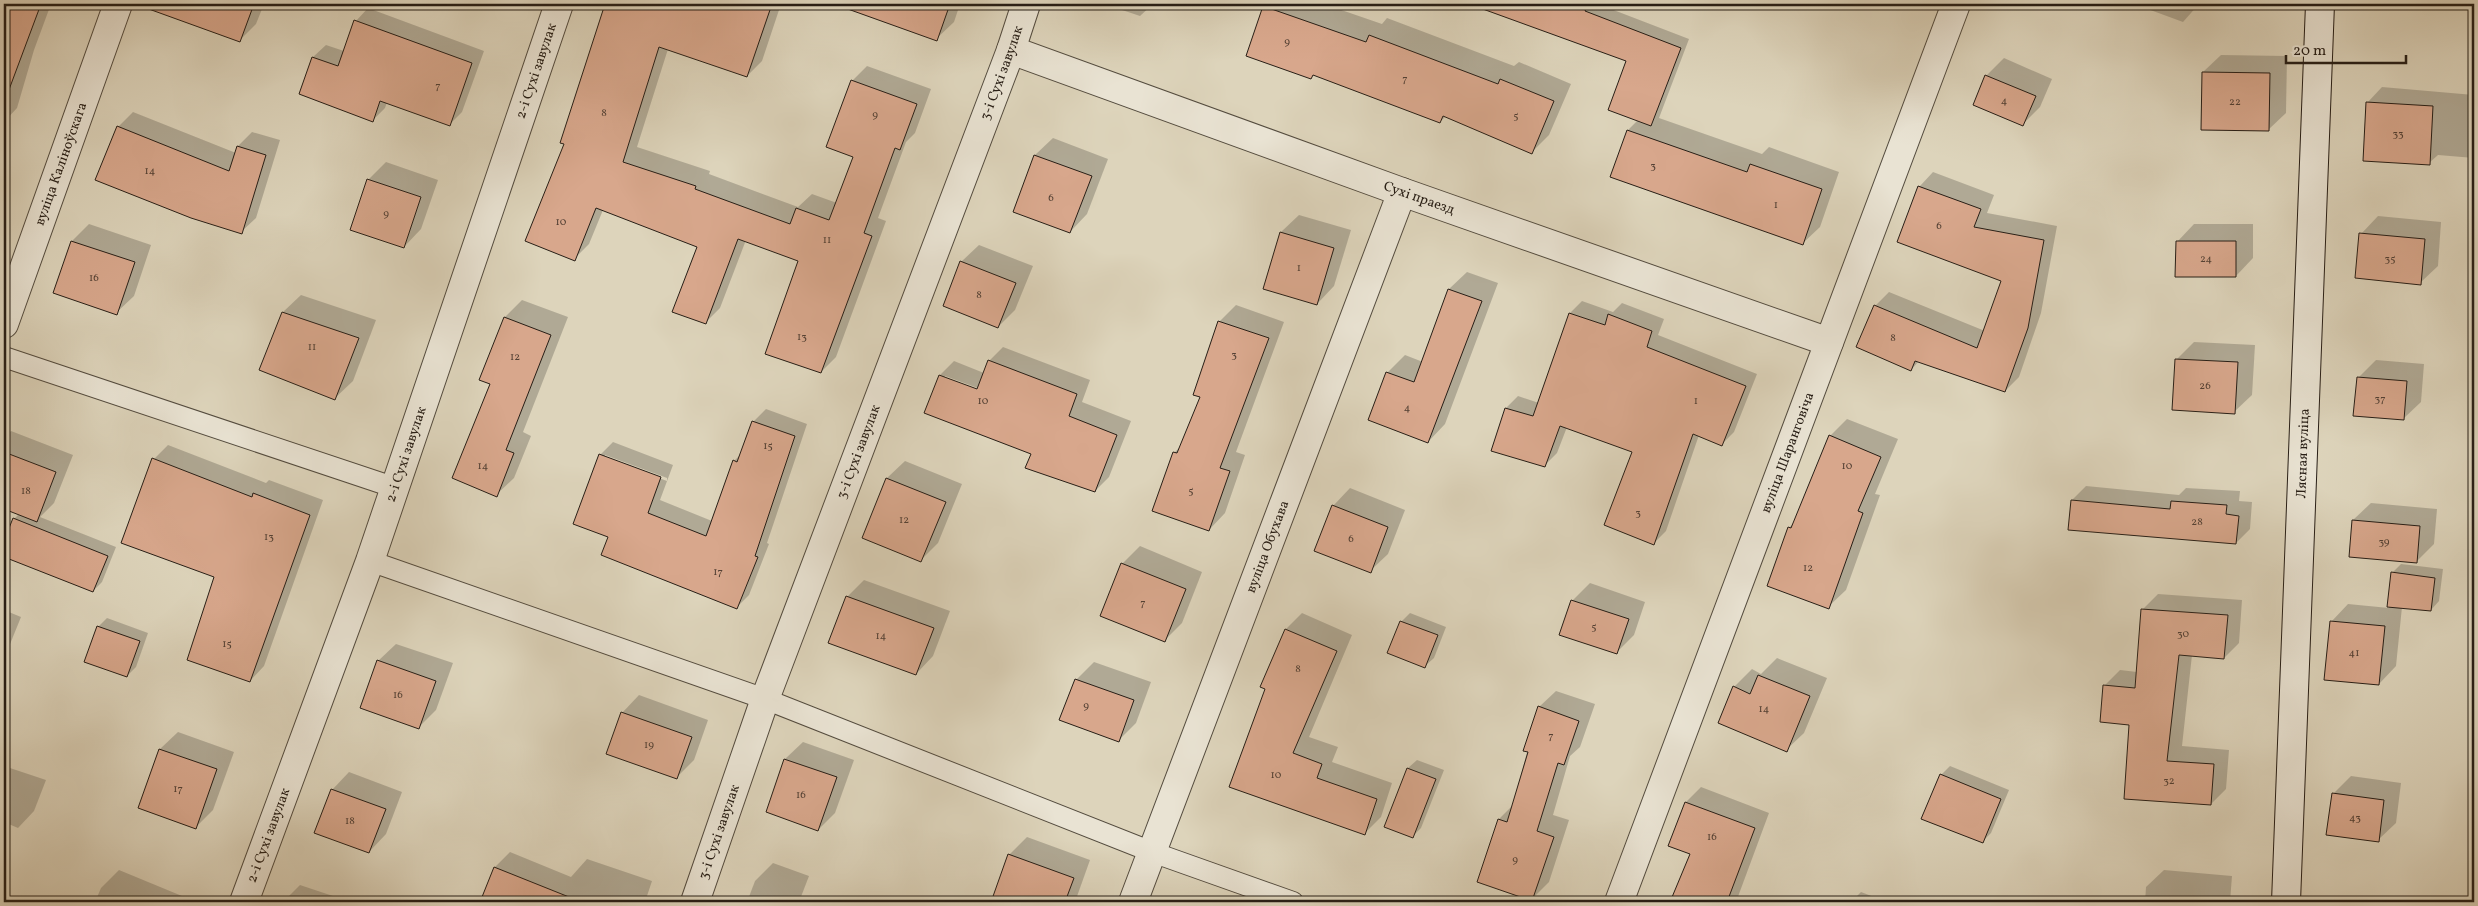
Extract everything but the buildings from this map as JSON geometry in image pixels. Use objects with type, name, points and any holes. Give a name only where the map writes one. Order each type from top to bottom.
[{"type":"street","name":"вуліца Каліноўскага","points":[[4,324],[118,4]]},
{"type":"street","name":"2-і Сухі завулак","points":[[244,902],[370,561],[393,487],[558,4]]},
{"type":"street","name":"3-і Сухі завулак","points":[[695,902],[765,699],[1026,4]]},
{"type":"street","name":"вуліца Шаранговіча","points":[[1619,902],[1956,4]]},
{"type":"street","name":"Лясная вуліца","points":[[2286,902],[2320,4]]},
{"type":"street","name":"Сухі праезд","points":[[1010,50],[1402,192],[1829,342]]},
{"type":"street","name":"вуліца Обухава","points":[[1133,902],[1402,192]]},
{"type":"lane","points":[[4,357],[393,487]]},
{"type":"lane","points":[[370,561],[765,699],[1152,852],[1293,902]]}]
